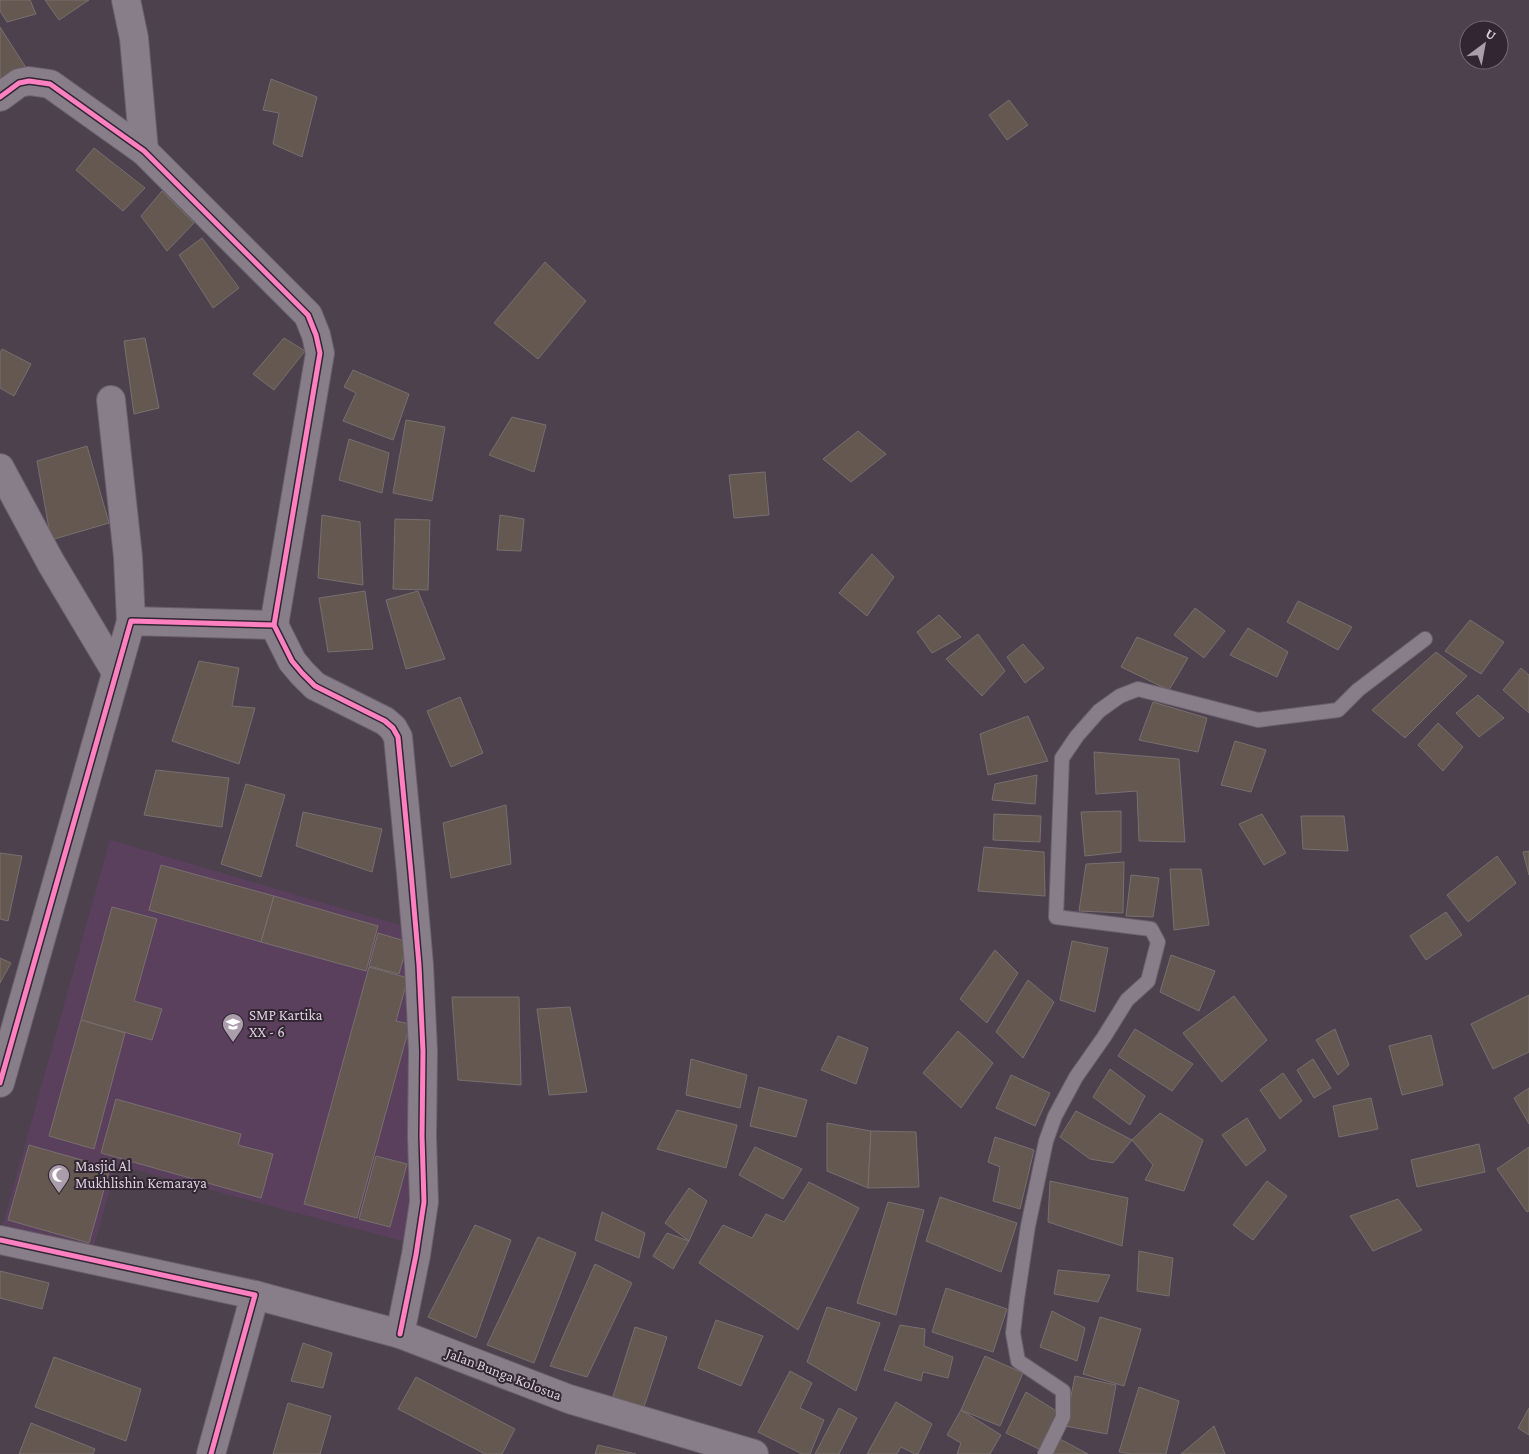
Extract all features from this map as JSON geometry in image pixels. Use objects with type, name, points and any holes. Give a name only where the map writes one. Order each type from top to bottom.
[{"type":"street","points":[[126,0],[134,38],[144,151]]},
{"type":"street","points":[[0,97],[19,83],[29,81],[50,84],[144,151],[308,315],[316,335],[320,354],[274,625],[292,661],[315,686],[385,721],[394,728],[398,737],[419,965],[423,1051],[422,1136],[424,1202],[416,1255],[400,1334]]},
{"type":"street","points":[[0,1083],[131,621],[128,557],[112,400]]},
{"type":"street","points":[[0,468],[51,563],[116,672]]},
{"type":"street","points":[[131,621],[274,625]]},
{"type":"street","name":"Jalan Bunga Kolosua","points":[[0,1240],[254,1295],[400,1334],[569,1399],[754,1454]]},
{"type":"street","points":[[211,1454],[254,1295]]},
{"type":"lane","points":[[1045,1454],[1063,1418],[1062,1391],[1018,1361],[1013,1333],[1028,1226],[1046,1141],[1055,1116],[1076,1077],[1104,1037],[1126,1000],[1148,981],[1158,942],[1151,930],[1056,917],[1062,758],[1077,736],[1099,711],[1120,696],[1138,689],[1258,720],[1338,710],[1358,690],[1425,639]]},
{"type":"shaded area","name":"SMP Kartika XX - 6","points":[[110,840],[409,928],[415,1158],[406,1242],[117,1165],[93,1249],[3,1224]]},
{"type":"building","points":[[0,0],[30,0],[36,14],[7,22],[0,11]]},
{"type":"building","points":[[45,0],[89,0],[59,20]]},
{"type":"building","points":[[0,27],[28,71],[0,89]]},
{"type":"building","points":[[271,79],[317,97],[302,157],[273,144],[279,113],[263,110]]},
{"type":"building","points":[[1009,100],[1028,125],[1007,140],[989,115]]},
{"type":"building","points":[[94,148],[145,188],[123,211],[76,170]]},
{"type":"building","points":[[162,191],[194,223],[167,251],[141,216]]},
{"type":"building","points":[[202,238],[239,288],[213,308],[179,255]]},
{"type":"building","points":[[545,262],[586,301],[538,359],[494,323]]},
{"type":"building","points":[[145,338],[159,408],[134,414],[124,341]]},
{"type":"building","points":[[284,338],[305,351],[274,390],[253,374]]},
{"type":"building","points":[[2,349],[31,364],[14,396],[0,388],[0,353]]},
{"type":"building","points":[[353,370],[409,394],[393,440],[343,421],[356,393],[344,387]]},
{"type":"building","points":[[512,417],[546,425],[534,472],[489,455]]},
{"type":"building","points":[[406,420],[445,427],[432,501],[393,493]]},
{"type":"building","points":[[858,431],[886,454],[851,482],[823,459]]},
{"type":"building","points":[[349,439],[389,453],[382,493],[339,480]]},
{"type":"building","points":[[87,446],[109,523],[51,540],[37,461]]},
{"type":"building","points":[[765,472],[769,515],[734,518],[729,475]]},
{"type":"building","points":[[322,515],[360,522],[363,585],[318,578]]},
{"type":"building","points":[[500,515],[524,519],[521,551],[497,550]]},
{"type":"building","points":[[395,519],[430,520],[428,590],[393,589]]},
{"type":"building","points":[[872,554],[894,577],[867,616],[839,593]]},
{"type":"building","points":[[365,591],[373,649],[328,652],[319,598]]},
{"type":"building","points":[[418,591],[445,659],[406,669],[386,600]]},
{"type":"building","points":[[1298,601],[1352,627],[1338,650],[1287,622]]},
{"type":"building","points":[[1195,608],[1225,631],[1204,658],[1174,635]]},
{"type":"building","points":[[939,615],[961,637],[932,653],[917,632]]},
{"type":"building","points":[[1470,620],[1504,642],[1481,674],[1445,651]]},
{"type":"building","points":[[1248,628],[1288,652],[1277,677],[1230,655]]},
{"type":"building","points":[[978,634],[1005,671],[982,696],[946,659]]},
{"type":"building","points":[[1137,637],[1188,658],[1169,690],[1121,667]]},
{"type":"building","points":[[1023,644],[1044,668],[1025,683],[1007,657]]},
{"type":"building","points":[[1436,652],[1467,676],[1405,738],[1372,710]]},
{"type":"building","points":[[199,661],[239,668],[232,706],[255,708],[239,764],[172,741]]},
{"type":"building","points":[[1521,668],[1529,675],[1529,713],[1503,690]]},
{"type":"building","points":[[1478,695],[1504,718],[1479,737],[1456,713]]},
{"type":"building","points":[[460,697],[483,753],[451,767],[427,711]]},
{"type":"building","points":[[1153,702],[1207,718],[1198,752],[1139,740]]},
{"type":"building","points":[[1028,716],[1048,761],[988,775],[980,734]]},
{"type":"building","points":[[1438,723],[1463,747],[1443,771],[1418,745]]},
{"type":"building","points":[[1235,741],[1266,750],[1251,792],[1221,785]]},
{"type":"building","points":[[1094,752],[1179,759],[1185,842],[1139,841],[1137,791],[1096,794]]},
{"type":"building","points":[[156,770],[229,778],[222,827],[144,815]]},
{"type":"building","points":[[1037,775],[1035,804],[992,800],[995,784]]},
{"type":"building","points":[[246,784],[285,795],[261,877],[221,864]]},
{"type":"building","points":[[506,805],[511,864],[451,878],[443,823]]},
{"type":"building","points":[[1121,811],[1121,852],[1085,856],[1081,812]]},
{"type":"building","points":[[303,812],[382,829],[372,872],[296,846]]},
{"type":"building","points":[[994,814],[1041,816],[1040,842],[993,840]]},
{"type":"building","points":[[1262,814],[1286,853],[1264,865],[1239,824]]},
{"type":"building","points":[[1301,816],[1344,816],[1348,851],[1303,849]]},
{"type":"building","points":[[984,847],[1044,852],[1045,896],[978,891]]},
{"type":"building","points":[[1529,851],[1529,875],[1523,852]]},
{"type":"building","points":[[0,853],[22,856],[8,921],[0,919]]},
{"type":"building","points":[[1497,856],[1516,883],[1468,922],[1447,895]]},
{"type":"building","points":[[1124,862],[1123,913],[1079,911],[1086,864]]},
{"type":"building","points":[[161,865],[274,896],[261,942],[149,910]]},
{"type":"building","points":[[1170,869],[1201,869],[1209,925],[1174,930]]},
{"type":"building","points":[[1131,875],[1159,878],[1153,917],[1126,916]]},
{"type":"building","points":[[274,896],[378,926],[366,971],[261,942]]},
{"type":"building","points":[[112,907],[157,919],[134,1001],[162,1009],[152,1040],[81,1020]]},
{"type":"building","points":[[1446,912],[1462,935],[1426,960],[1410,936]]},
{"type":"building","points":[[378,933],[408,942],[399,974],[369,966]]},
{"type":"building","points":[[1072,941],[1108,948],[1095,1012],[1060,1000]]},
{"type":"building","points":[[995,950],[1018,973],[987,1023],[960,999]]},
{"type":"building","points":[[1171,955],[1215,971],[1199,1011],[1160,992]]},
{"type":"building","points":[[0,958],[11,963],[0,983]]},
{"type":"building","points":[[369,967],[408,978],[396,1021],[410,1024],[357,1218],[304,1204]]},
{"type":"building","points":[[1028,980],[1054,1002],[1023,1058],[996,1032]]},
{"type":"building","points":[[1529,995],[1529,1052],[1493,1069],[1471,1024]]},
{"type":"building","points":[[1234,996],[1267,1040],[1222,1082],[1183,1033]]},
{"type":"building","points":[[452,997],[519,997],[521,1085],[458,1080]]},
{"type":"building","points":[[570,1007],[587,1092],[549,1095],[537,1009]]},
{"type":"building","points":[[81,1020],[125,1033],[94,1149],[49,1136]]},
{"type":"building","points":[[1135,1029],[1193,1064],[1172,1091],[1118,1056]]},
{"type":"building","points":[[1335,1029],[1349,1065],[1338,1075],[1316,1040]]},
{"type":"building","points":[[958,1031],[993,1063],[961,1108],[923,1073]]},
{"type":"building","points":[[1431,1035],[1443,1085],[1402,1095],[1389,1046]]},
{"type":"building","points":[[838,1036],[868,1048],[856,1084],[821,1070]]},
{"type":"building","points":[[691,1059],[747,1075],[740,1108],[686,1095]]},
{"type":"building","points":[[1313,1059],[1331,1088],[1314,1098],[1297,1070]]},
{"type":"building","points":[[1110,1069],[1145,1096],[1130,1125],[1093,1097]]},
{"type":"building","points":[[1283,1073],[1302,1101],[1280,1119],[1260,1090]]},
{"type":"building","points":[[1011,1075],[1050,1093],[1035,1126],[996,1108]]},
{"type":"building","points":[[759,1087],[807,1100],[796,1137],[750,1126]]},
{"type":"building","points":[[1529,1088],[1529,1124],[1514,1098]]},
{"type":"building","points":[[1371,1098],[1378,1129],[1339,1137],[1333,1106]]},
{"type":"building","points":[[116,1099],[241,1134],[238,1145],[273,1154],[261,1198],[101,1153]]},
{"type":"building","points":[[677,1110],[737,1125],[726,1168],[657,1149]]},
{"type":"building","points":[[1076,1111],[1132,1140],[1113,1163],[1090,1159],[1060,1137]]},
{"type":"building","points":[[1160,1113],[1203,1140],[1184,1191],[1145,1180],[1153,1165],[1132,1140]]},
{"type":"building","points":[[1247,1118],[1266,1150],[1246,1166],[1222,1135]]},
{"type":"building","points":[[827,1123],[871,1131],[868,1188],[827,1171]]},
{"type":"building","points":[[871,1131],[916,1132],[919,1187],[868,1188]]},
{"type":"building","points":[[995,1137],[1034,1150],[1020,1209],[993,1201],[1000,1167],[988,1162]]},
{"type":"building","points":[[1479,1144],[1485,1172],[1417,1187],[1411,1160]]},
{"type":"building","name":"Masjid Al Mukhlishin Kemaraya","points":[[29,1145],[110,1168],[89,1243],[8,1220]]},
{"type":"building","points":[[755,1147],[802,1169],[783,1199],[739,1175]]},
{"type":"building","points":[[1529,1147],[1529,1211],[1527,1212],[1497,1169]]},
{"type":"building","points":[[376,1156],[407,1164],[390,1227],[359,1219]]},
{"type":"building","points":[[1050,1181],[1128,1198],[1122,1246],[1048,1222]]},
{"type":"building","points":[[1267,1181],[1287,1196],[1253,1240],[1233,1225]]},
{"type":"building","points":[[809,1182],[859,1208],[798,1330],[699,1263],[723,1225],[752,1238],[766,1214],[784,1222]]},
{"type":"building","points":[[689,1188],[707,1201],[689,1241],[665,1223]]},
{"type":"building","points":[[940,1197],[1017,1223],[1001,1272],[926,1241]]},
{"type":"building","points":[[1398,1199],[1422,1230],[1373,1251],[1350,1216]]},
{"type":"building","points":[[888,1202],[924,1210],[896,1315],[857,1303]]},
{"type":"building","points":[[602,1212],[645,1233],[639,1258],[595,1240]]},
{"type":"building","points":[[475,1225],[511,1240],[476,1338],[428,1317]]},
{"type":"building","points":[[667,1233],[689,1241],[673,1269],[653,1256]]},
{"type":"building","points":[[538,1237],[576,1253],[534,1363],[487,1345]]},
{"type":"building","points":[[1139,1251],[1173,1258],[1169,1296],[1137,1291]]},
{"type":"building","points":[[595,1264],[632,1283],[587,1377],[550,1366]]},
{"type":"building","points":[[1058,1270],[1110,1275],[1098,1302],[1054,1294]]},
{"type":"building","points":[[0,1271],[49,1283],[42,1309],[0,1298]]},
{"type":"building","points":[[946,1288],[1007,1309],[993,1352],[932,1332]]},
{"type":"building","points":[[827,1307],[880,1323],[856,1391],[807,1362]]},
{"type":"building","points":[[1052,1311],[1085,1328],[1077,1361],[1040,1347]]},
{"type":"building","points":[[1100,1317],[1141,1329],[1124,1386],[1083,1374]]},
{"type":"building","points":[[716,1320],[763,1336],[741,1386],[698,1368]]},
{"type":"building","points":[[900,1325],[925,1329],[924,1346],[953,1357],[948,1378],[923,1372],[921,1381],[884,1370]]},
{"type":"building","points":[[635,1327],[667,1337],[641,1416],[610,1406]]},
{"type":"building","points":[[303,1343],[332,1353],[323,1388],[291,1381]]},
{"type":"building","points":[[985,1356],[1023,1373],[1000,1426],[961,1410]]},
{"type":"building","points":[[54,1357],[141,1389],[126,1441],[35,1407]]},
{"type":"building","points":[[790,1371],[812,1383],[800,1408],[824,1420],[810,1454],[802,1454],[758,1432]]},
{"type":"building","points":[[1075,1376],[1116,1385],[1107,1434],[1065,1426]]},
{"type":"building","points":[[416,1377],[515,1429],[502,1454],[485,1454],[398,1409]]},
{"type":"building","points":[[1139,1387],[1179,1401],[1166,1454],[1130,1454],[1119,1452]]},
{"type":"building","points":[[1026,1392],[1058,1412],[1043,1451],[1006,1433]]},
{"type":"building","points":[[896,1402],[932,1424],[918,1454],[901,1447],[897,1454],[867,1454]]},
{"type":"building","points":[[288,1403],[331,1416],[320,1454],[273,1454]]},
{"type":"building","points":[[839,1408],[857,1418],[839,1454],[815,1454]]},
{"type":"building","points":[[1529,1408],[1529,1435],[1518,1428]]},
{"type":"building","points":[[961,1410],[1001,1435],[990,1454],[957,1454],[961,1443],[947,1435]]},
{"type":"building","points":[[31,1423],[95,1449],[93,1454],[19,1454]]},
{"type":"building","points":[[1214,1426],[1225,1454],[1181,1454]]},
{"type":"building","points":[[1060,1439],[1088,1454],[1052,1454]]},
{"type":"building","points":[[598,1445],[636,1454],[595,1454]]},
{"type":"cycle path","points":[[0,97],[19,83],[29,81],[50,84],[144,151],[308,315],[316,335],[320,353],[274,625],[131,621],[0,1083]]},
{"type":"cycle path","points":[[274,625],[292,661],[315,686],[385,721],[393,728],[398,737],[419,965],[423,1051],[422,1136],[424,1202],[416,1255],[400,1334]]},
{"type":"cycle path","points":[[0,1240],[255,1295],[211,1454]]},
{"type":"place","name":"SMP Kartika XX - 6","points":[[233,1043]]},
{"type":"place","name":"Masjid Al Mukhlishin Kemaraya","points":[[59,1194]]}]
